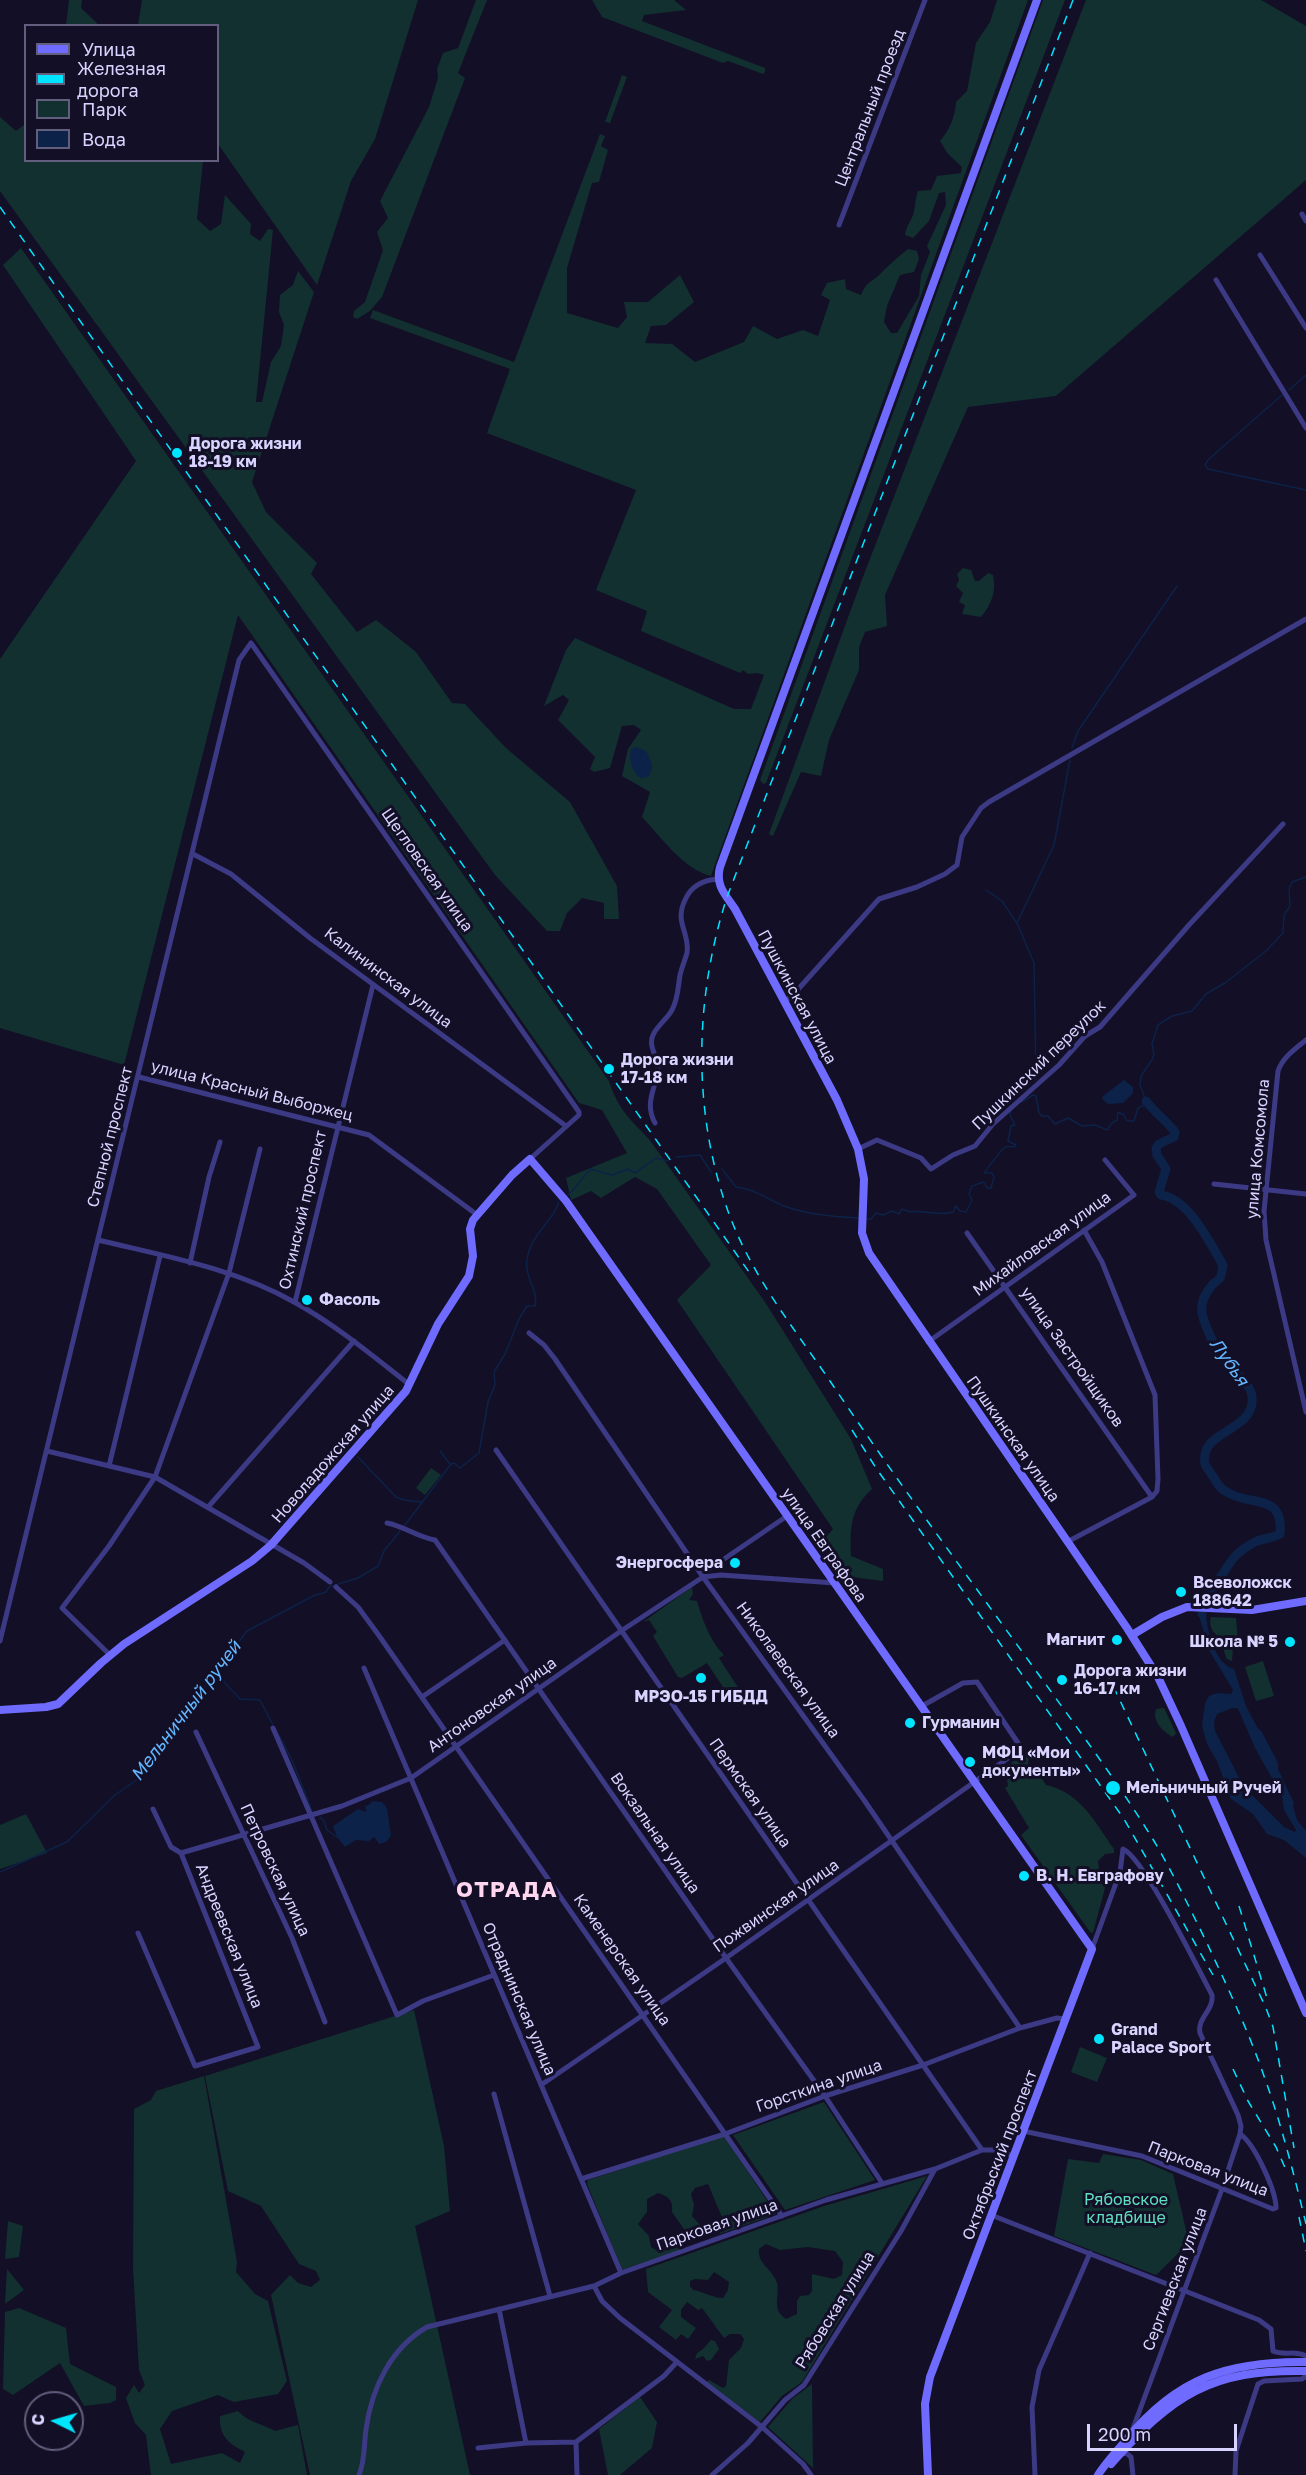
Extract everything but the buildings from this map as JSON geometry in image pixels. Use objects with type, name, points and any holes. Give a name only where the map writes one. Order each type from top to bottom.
[{"type":"street","name":"Центральный проезд","points":[[839,225],[925,0]]},
{"type":"street","points":[[655,1123],[652,1118],[650,1100],[658,1068],[652,1036],[673,1008],[678,992],[680,973],[687,952],[687,941],[681,926],[684,900],[696,886],[718,879],[720,867],[1037,0]]},
{"type":"street","points":[[1302,214],[1306,220]]},
{"type":"street","points":[[1260,255],[1306,328]]},
{"type":"street","points":[[1216,280],[1306,428]]},
{"type":"street","points":[[784,1002],[793,995],[879,899],[917,887],[945,874],[957,865],[962,837],[981,808],[989,802],[1306,619]]},
{"type":"street","name":"Степной проспект","points":[[0,1641],[239,660],[251,643]]},
{"type":"street","name":"Щегловская улица","points":[[251,643],[579,1113],[566,1126]]},
{"type":"street","name":"Пушкинский переулок","points":[[858,1149],[876,1140],[921,1158],[931,1169],[953,1155],[975,1146],[993,1124],[1059,1065],[1085,1036],[1100,1027],[1189,925],[1283,824]]},
{"type":"street","name":"Калининская улица","points":[[193,854],[231,874],[373,985],[566,1126]]},
{"type":"street","name":"Пушкинская улица","points":[[718,879],[837,1100],[858,1149],[864,1179],[862,1224],[869,1253],[928,1342],[1132,1635],[1158,1677],[1306,2013]]},
{"type":"street","name":"Охтинский проспект","points":[[295,1302],[336,1125],[373,985]]},
{"type":"street","name":"улица Комсомола","points":[[1306,1040],[1281,1062],[1278,1071],[1264,1211],[1266,1240],[1306,1412]]},
{"type":"street","name":"улица Красный Выборжец","points":[[139,1077],[369,1135],[476,1214]]},
{"type":"street","points":[[476,1214],[566,1126]]},
{"type":"street","points":[[190,1263],[209,1177],[220,1142]]},
{"type":"street","points":[[110,1655],[62,1608],[109,1546],[155,1477],[229,1273],[260,1149]]},
{"type":"street","name":"улица Евграфова","points":[[530,1159],[564,1198],[1092,1949]]},
{"type":"street","name":"Михайловская улица","points":[[928,1342],[1134,1195],[1105,1160]]},
{"type":"street","points":[[1214,1184],[1306,1194]]},
{"type":"street","name":"Новоладожская улица","points":[[0,1710],[58,1704],[110,1655],[252,1561],[271,1545],[373,1431],[410,1385],[438,1324],[469,1276],[473,1256],[470,1229],[476,1214]]},
{"type":"street","points":[[1067,1542],[1152,1497],[1157,1491],[1158,1479],[1155,1395],[1102,1262],[1084,1230]]},
{"type":"street","name":"улица Застройщиков","points":[[967,1233],[1152,1497]]},
{"type":"street","points":[[98,1240],[229,1273],[295,1302],[354,1341],[410,1385]]},
{"type":"street","points":[[109,1466],[160,1256]]},
{"type":"street","name":"Николаевская улица","points":[[529,1333],[544,1345],[555,1359],[703,1577],[892,1840],[1020,2028]]},
{"type":"street","points":[[209,1506],[354,1341]]},
{"type":"street","name":"Пермская улица","points":[[496,1450],[982,2150]]},
{"type":"street","points":[[47,1451],[155,1477],[209,1506],[304,1563],[330,1582]]},
{"type":"street","name":"Антоновская улица","points":[[181,1853],[245,1836],[362,1799],[411,1778],[621,1631],[703,1577],[708,1570],[787,1516]]},
{"type":"street","name":"Вокзальная улица","points":[[387,1523],[425,1539],[435,1540],[726,1958],[825,2096],[882,2183]]},
{"type":"street","points":[[703,1577],[721,1575],[835,1583]]},
{"type":"street","name":"Каменерская улица","points":[[336,1587],[355,1603],[422,1697],[782,2216]]},
{"type":"street","points":[[1132,1635],[1162,1617],[1183,1608],[1259,1609],[1306,1601]]},
{"type":"street","points":[[422,1697],[505,1640]]},
{"type":"street","name":"Отраднинская улица","points":[[364,1668],[621,2273]]},
{"type":"street","name":"Пожвинская улица","points":[[540,2085],[1016,1755],[1019,1747],[1017,1743],[977,1682],[963,1683],[922,1706]]},
{"type":"street","points":[[273,1728],[398,2015],[423,2001],[494,1975]]},
{"type":"street","name":"Петровская улица","points":[[196,1732],[292,1938],[325,2022]]},
{"type":"street","name":"Андреевская улица","points":[[138,1934],[195,2066],[258,2047],[181,1853],[171,1847],[153,1809]]},
{"type":"street","name":"Октябрьский проспект","points":[[928,2475],[925,2404],[928,2383],[1092,1949],[1120,1872],[1123,1849],[1132,1854],[1156,1891],[1212,1995],[1211,2006],[1198,2028],[1238,2115],[1241,2126],[1240,2134]]},
{"type":"street","name":"Горсткина улица","points":[[581,2179],[725,2134],[825,2096],[923,2065],[1020,2028],[1058,2018],[1066,2019]]},
{"type":"street","points":[[494,2094],[550,2296]]},
{"type":"street","name":"Парковая улица","points":[[1023,2131],[1142,2156],[1273,2209],[1276,2208],[1263,2167],[1248,2139],[1240,2134]]},
{"type":"street","name":"Сергиевская улица","points":[[1132,2432],[1222,2189],[1240,2134]]},
{"type":"street","points":[[982,2150],[996,2150],[1014,2156]]},
{"type":"street","name":"Парковая улица","points":[[358,2475],[363,2465],[369,2413],[381,2379],[392,2356],[410,2337],[427,2327],[594,2286],[621,2273],[782,2216],[882,2183],[935,2169],[982,2150]]},
{"type":"street","name":"Рябовская улица","points":[[712,2475],[748,2443],[784,2400],[804,2385],[901,2231],[935,2169]]},
{"type":"street","points":[[991,2216],[1266,2323],[1270,2329],[1271,2348],[1275,2352],[1306,2356]]},
{"type":"street","points":[[1035,2475],[1032,2407],[1039,2370],[1090,2253]]},
{"type":"street","points":[[594,2286],[602,2301],[676,2363],[762,2427],[803,2464],[811,2475]]},
{"type":"street","points":[[499,2309],[526,2443]]},
{"type":"street","points":[[1100,2475],[1132,2432],[1180,2390],[1217,2373],[1258,2363],[1306,2362]]},
{"type":"street","points":[[478,2448],[526,2443],[576,2442],[664,2376],[676,2363]]},
{"type":"street","points":[[1100,2475],[1159,2410],[1184,2397],[1219,2381],[1259,2371],[1306,2371]]},
{"type":"street","points":[[1235,2475],[1236,2451],[1258,2384],[1264,2380],[1299,2380],[1306,2376]]},
{"type":"street","points":[[1144,2399],[1149,2406],[1159,2410]]},
{"type":"street","points":[[576,2442],[577,2475]]},
{"type":"street","points":[[1120,2455],[1126,2453],[1131,2457],[1133,2475]]},
{"type":"green space","points":[[69,0],[82,0],[81,8],[98,24],[66,24]]},
{"type":"green space","points":[[142,0],[418,0],[375,139],[351,181],[317,285],[219,145],[219,24],[138,24]]},
{"type":"green space","points":[[476,0],[487,0],[458,73],[465,78],[382,297],[370,311],[357,319],[353,317],[354,311],[365,302],[383,250],[377,232],[388,218],[380,201],[429,107],[443,53],[458,48]]},
{"type":"green space","points":[[592,0],[674,0],[686,10],[644,15],[642,21],[765,68],[765,72],[763,74],[728,61],[723,63],[602,17]]},
{"type":"green space","points":[[997,0],[1028,0],[711,876],[691,867],[665,843],[642,817],[650,792],[622,776],[628,749],[641,730],[634,725],[622,726],[610,768],[594,772],[590,769],[595,757],[558,720],[569,700],[563,695],[544,706],[566,650],[575,638],[734,709],[751,709],[764,675],[748,674],[743,670],[740,673],[641,631],[647,611],[596,590],[636,490],[487,433],[510,369],[370,318],[373,310],[514,362],[600,134],[605,136],[601,146],[608,150],[599,182],[592,183],[567,268],[567,313],[618,328],[627,317],[624,302],[648,302],[680,275],[694,302],[666,325],[651,326],[645,343],[672,344],[695,362],[744,342],[753,326],[777,339],[803,330],[818,336],[830,300],[821,295],[827,283],[845,279],[846,289],[861,295],[868,284],[908,249],[917,251],[919,259],[914,272],[900,275],[887,306],[884,322],[891,333],[897,333],[919,296],[921,275],[930,252],[927,246],[946,205],[945,192],[939,193],[929,221],[913,238],[905,235],[913,214],[916,196],[918,191],[931,190],[937,176],[961,173],[962,167],[948,154],[940,141],[951,123],[956,102],[967,91],[976,43],[990,22]]},
{"type":"green space","points":[[1043,0],[1065,0],[766,783],[763,784],[760,780]]},
{"type":"green space","points":[[1086,0],[1261,0],[1306,26],[1306,180],[1056,396],[968,407],[885,595],[887,626],[865,632],[859,647],[859,670],[829,740],[821,776],[801,772],[773,836],[769,834],[861,582]]},
{"type":"green space","points":[[622,75],[627,77],[610,123],[605,122]]},
{"type":"green space","points":[[0,117],[16,131],[24,125],[24,162],[203,162],[197,219],[210,231],[221,224],[225,195],[251,224],[250,234],[260,241],[268,229],[273,230],[256,402],[262,402],[271,362],[281,346],[284,325],[279,312],[280,295],[293,285],[298,271],[314,292],[252,482],[266,512],[317,563],[311,574],[357,632],[376,620],[416,652],[452,703],[465,704],[506,748],[570,802],[617,886],[619,919],[604,919],[604,903],[582,898],[567,913],[560,931],[547,931],[495,875],[0,191]]},
{"type":"green space","points":[[21,248],[609,1081],[625,1113],[649,1139],[765,1302],[851,1439],[872,1489],[855,1512],[851,1556],[883,1569],[883,1581],[852,1577],[826,1537],[833,1529],[677,1300],[711,1265],[657,1189],[635,1177],[601,1198],[591,1191],[571,1200],[566,1178],[627,1153],[602,1110],[579,1103],[238,615],[124,1065],[0,1028],[0,659],[136,461],[3,265]]},
{"type":"green space","points":[[963,568],[971,570],[975,581],[979,581],[988,573],[993,575],[992,598],[981,617],[962,614],[965,605],[959,602],[963,593],[956,586],[959,580],[957,574]]},
{"type":"green space","points":[[431,1468],[441,1475],[425,1495],[416,1488]]},
{"type":"green space","points":[[692,1587],[693,1594],[689,1600],[697,1601],[711,1637],[724,1655],[719,1658],[739,1689],[729,1696],[707,1663],[682,1678],[678,1677],[653,1636],[657,1632],[649,1620],[643,1622]]},
{"type":"green space","points":[[1211,1617],[1236,1618],[1238,1643],[1233,1647],[1232,1661],[1227,1659],[1221,1642],[1211,1627]]},
{"type":"green space","points":[[1263,1661],[1274,1696],[1256,1701],[1245,1667]]},
{"type":"green space","points":[[1164,1708],[1176,1733],[1173,1737],[1162,1729],[1155,1718],[1156,1709]]},
{"type":"green space","points":[[1026,1752],[1030,1754],[1028,1763],[1030,1770],[1037,1771],[1046,1785],[1068,1794],[1077,1801],[1114,1849],[1114,1853],[1105,1854],[1098,1861],[1099,1869],[1104,1871],[1105,1888],[1093,1933],[1090,1932],[1021,1835],[1029,1828],[1005,1788],[1008,1786],[1007,1780],[1017,1773],[1011,1763]]},
{"type":"green space","points":[[26,1814],[47,1853],[0,1869],[0,1825]]},
{"type":"green space","points":[[414,2010],[444,2146],[450,2211],[415,2226],[470,2475],[310,2475],[271,2295],[290,2275],[298,2283],[311,2287],[320,2280],[316,2271],[299,2264],[261,2206],[228,2191],[205,2076]]},
{"type":"green space","points":[[1080,2047],[1107,2058],[1097,2082],[1071,2072]]},
{"type":"green space","points":[[204,2076],[237,2262],[236,2272],[255,2294],[268,2301],[287,2381],[278,2394],[234,2402],[218,2395],[172,2411],[160,2429],[171,2464],[222,2453],[240,2463],[245,2452],[223,2434],[220,2416],[238,2411],[275,2431],[298,2425],[307,2475],[151,2475],[146,2435],[135,2423],[126,2398],[134,2385],[139,2393],[145,2385],[139,2370],[133,2269],[134,2109],[151,2100],[156,2091]]},
{"type":"green space","points":[[824,2102],[875,2180],[785,2210],[733,2135]]},
{"type":"green space","points":[[724,2136],[776,2214],[720,2234],[719,2226],[724,2222],[708,2184],[695,2188],[691,2194],[694,2205],[692,2216],[701,2226],[701,2231],[686,2232],[672,2212],[670,2200],[658,2193],[647,2199],[647,2212],[638,2224],[649,2236],[651,2247],[659,2252],[681,2246],[683,2249],[622,2270],[587,2184],[588,2180]]},
{"type":"green space","name":"Рябовское кладбище","points":[[1103,2154],[1141,2160],[1173,2174],[1189,2243],[1156,2275],[1054,2236],[1068,2159],[1099,2163]]},
{"type":"green space","points":[[927,2176],[802,2382],[782,2396],[760,2422],[706,2383],[709,2380],[723,2388],[726,2386],[729,2360],[741,2348],[744,2339],[740,2334],[730,2334],[724,2338],[702,2308],[698,2310],[687,2302],[681,2310],[681,2317],[696,2328],[688,2339],[681,2334],[676,2340],[659,2327],[672,2310],[648,2292],[646,2269],[824,2206]],"holes":[[[766,2244],[780,2250],[808,2247],[835,2251],[843,2262],[842,2275],[834,2279],[812,2274],[812,2291],[809,2295],[800,2296],[797,2301],[797,2314],[786,2319],[777,2307],[778,2288],[775,2278],[760,2259],[759,2249]],[[714,2272],[729,2282],[728,2290],[723,2298],[693,2290],[690,2286],[690,2281],[708,2280]]]},
{"type":"green space","points":[[8,2221],[23,2226],[19,2257],[5,2259]]},
{"type":"green space","points":[[7,2269],[24,2290],[5,2304]]},
{"type":"green space","points":[[19,2308],[66,2328],[70,2364],[116,2387],[116,2400],[110,2403],[84,2406],[84,2391],[76,2391],[60,2363],[13,2395],[3,2389],[5,2312]]},
{"type":"green space","points":[[711,2340],[715,2341],[719,2349],[711,2360],[707,2361],[703,2356],[695,2359],[697,2353]]},
{"type":"green space","points":[[812,2384],[813,2468],[768,2427],[792,2399]]},
{"type":"green space","points":[[640,2397],[657,2422],[652,2448],[620,2475],[608,2475],[599,2429]]},
{"type":"water","points":[[636,747],[646,751],[651,761],[652,767],[648,777],[640,778],[630,761],[631,749]]},
{"type":"water","points":[[1124,1080],[1133,1087],[1133,1093],[1123,1103],[1108,1104],[1102,1099],[1103,1096]]},
{"type":"water","points":[[1198,1613],[1206,1614],[1213,1646],[1222,1661],[1234,1669],[1246,1706],[1278,1763],[1278,1769],[1294,1803],[1297,1820],[1306,1831],[1306,1858],[1284,1840],[1267,1834],[1253,1814],[1231,1799],[1217,1761],[1207,1744],[1202,1726],[1205,1703],[1209,1696],[1217,1693],[1231,1694],[1233,1690],[1210,1652]],"holes":[[[1237,1708],[1255,1748],[1282,1796],[1284,1810],[1295,1832],[1284,1827],[1244,1787],[1215,1731],[1214,1722],[1217,1714]]]},
{"type":"water","points":[[373,1801],[382,1802],[387,1808],[391,1836],[386,1842],[379,1844],[374,1837],[369,1841],[356,1840],[345,1847],[337,1837],[333,1826],[358,1809],[366,1812],[365,1805]]},
{"type":"waterway","points":[[1289,390],[1306,375]]},
{"type":"waterway","points":[[1282,395],[1205,465],[1208,469],[1306,490]]},
{"type":"waterway","points":[[1072,748],[1078,731],[1177,586]]},
{"type":"waterway","points":[[1036,1080],[1034,963],[1017,923],[1054,845],[1070,760]]},
{"type":"waterway","points":[[1022,1102],[1033,1095],[1036,1096],[1039,1113],[1042,1116],[1048,1116],[1055,1124],[1068,1118],[1082,1126],[1095,1125],[1107,1130],[1117,1120],[1118,1112],[1124,1115],[1127,1121],[1134,1121],[1138,1108],[1146,1101],[1140,1085],[1141,1076],[1152,1060],[1154,1054],[1152,1044],[1158,1025],[1172,1016],[1192,1011],[1206,994],[1225,983],[1266,951],[1283,933],[1284,915],[1290,906],[1289,889],[1292,882],[1306,877]]},
{"type":"waterway","points":[[986,890],[1002,901],[1016,922]]},
{"type":"waterway","name":"Лубья","points":[[1146,1101],[1175,1132],[1174,1137],[1159,1144],[1156,1148],[1157,1155],[1166,1169],[1159,1192],[1181,1205],[1198,1223],[1223,1265],[1220,1278],[1210,1287],[1203,1301],[1202,1313],[1205,1322],[1218,1352],[1246,1383],[1252,1396],[1249,1413],[1242,1421],[1209,1445],[1205,1453],[1205,1464],[1222,1489],[1236,1496],[1271,1506],[1277,1512],[1280,1521],[1280,1534],[1253,1543],[1232,1559],[1207,1596],[1202,1614]]},
{"type":"waterway","points":[[864,1219],[871,1219],[876,1213],[883,1215],[892,1211],[899,1214],[902,1209],[910,1212],[941,1214],[953,1212],[956,1206],[960,1211],[966,1212],[972,1200],[969,1194],[972,1186],[984,1182],[987,1188],[991,1188],[994,1177],[992,1173],[984,1173],[1004,1148],[1016,1145],[1008,1141],[1011,1126],[1015,1125],[1010,1115],[1011,1110]]},
{"type":"waterway","name":"Мельничный ручей","points":[[676,1157],[700,1155],[711,1172]]},
{"type":"waterway","name":"Мельничный ручей","points":[[568,1195],[591,1169],[612,1175],[628,1169],[635,1173],[656,1158],[668,1161]]},
{"type":"waterway","points":[[722,1169],[736,1187],[755,1192],[784,1206],[812,1213],[860,1218]]},
{"type":"waterway","name":"Мельничный ручей","points":[[405,1525],[451,1464],[454,1463],[460,1468],[479,1453],[488,1402],[495,1385],[494,1372],[527,1306],[535,1306],[536,1300],[527,1266],[529,1251],[559,1202]]},
{"type":"waterway","points":[[440,1451],[450,1464]]},
{"type":"waterway","points":[[358,1457],[396,1497],[421,1502]]},
{"type":"waterway","name":"Мельничный ручей","points":[[0,1872],[67,1842],[115,1795],[138,1779],[151,1758],[165,1744],[192,1703],[247,1631],[313,1596],[326,1592],[329,1587],[358,1578],[378,1566],[384,1551],[400,1531]]},
{"type":"waterway","points":[[215,1672],[240,1699],[260,1700],[273,1725]]},
{"type":"waterway","points":[[279,1735],[292,1760],[312,1811]]},
{"type":"waterway","points":[[320,1817],[327,1830],[337,1837]]},
{"type":"railway","points":[[1073,0],[727,897],[708,975],[703,1015],[703,1096],[708,1136],[717,1176],[738,1237],[761,1280],[907,1492],[1113,1778],[1168,1865],[1222,1975],[1259,2061],[1282,2133],[1306,2224]]},
{"type":"railway","points":[[0,207],[749,1272]]},
{"type":"railway","points":[[852,1430],[876,1468],[1124,1819],[1213,1975]]},
{"type":"railway","points":[[1106,1671],[1266,2008],[1273,2027],[1294,2148]]},
{"type":"railway","points":[[1239,1906],[1267,1998]]},
{"type":"railway","points":[[1233,2069],[1248,2101],[1276,2147],[1286,2170]]},
{"type":"railway","points":[[1299,2217],[1306,2251]]},
{"type":"place","name":"Дорога жизни 18-19 км","points":[[177,453]]},
{"type":"place","name":"Дорога жизни 17-18 км","points":[[609,1069]]},
{"type":"place","name":"Фасоль","points":[[307,1300]]},
{"type":"place","name":"Энергосфера","points":[[735,1563]]},
{"type":"place","name":"Всеволожск 188642","points":[[1181,1592]]},
{"type":"place","name":"Магнит","points":[[1117,1640]]},
{"type":"place","name":"Школа № 5","points":[[1290,1642]]},
{"type":"place","name":"МРЭО-15 ГИБДД","points":[[701,1678]]},
{"type":"place","name":"Дорога жизни 16-17 км","points":[[1062,1680]]},
{"type":"place","name":"Гурманин","points":[[910,1723]]},
{"type":"place","name":"МФЦ «Мои документы»","points":[[970,1762]]},
{"type":"place","name":"Мельничный Ручей","points":[[1113,1788]]},
{"type":"place","name":"В. Н. Евграфову","points":[[1024,1876]]},
{"type":"place","name":"Grand Palace Sport","points":[[1099,2039]]},
{"type":"district","name":"ОТРАДА","points":[[507,1890]]}]
